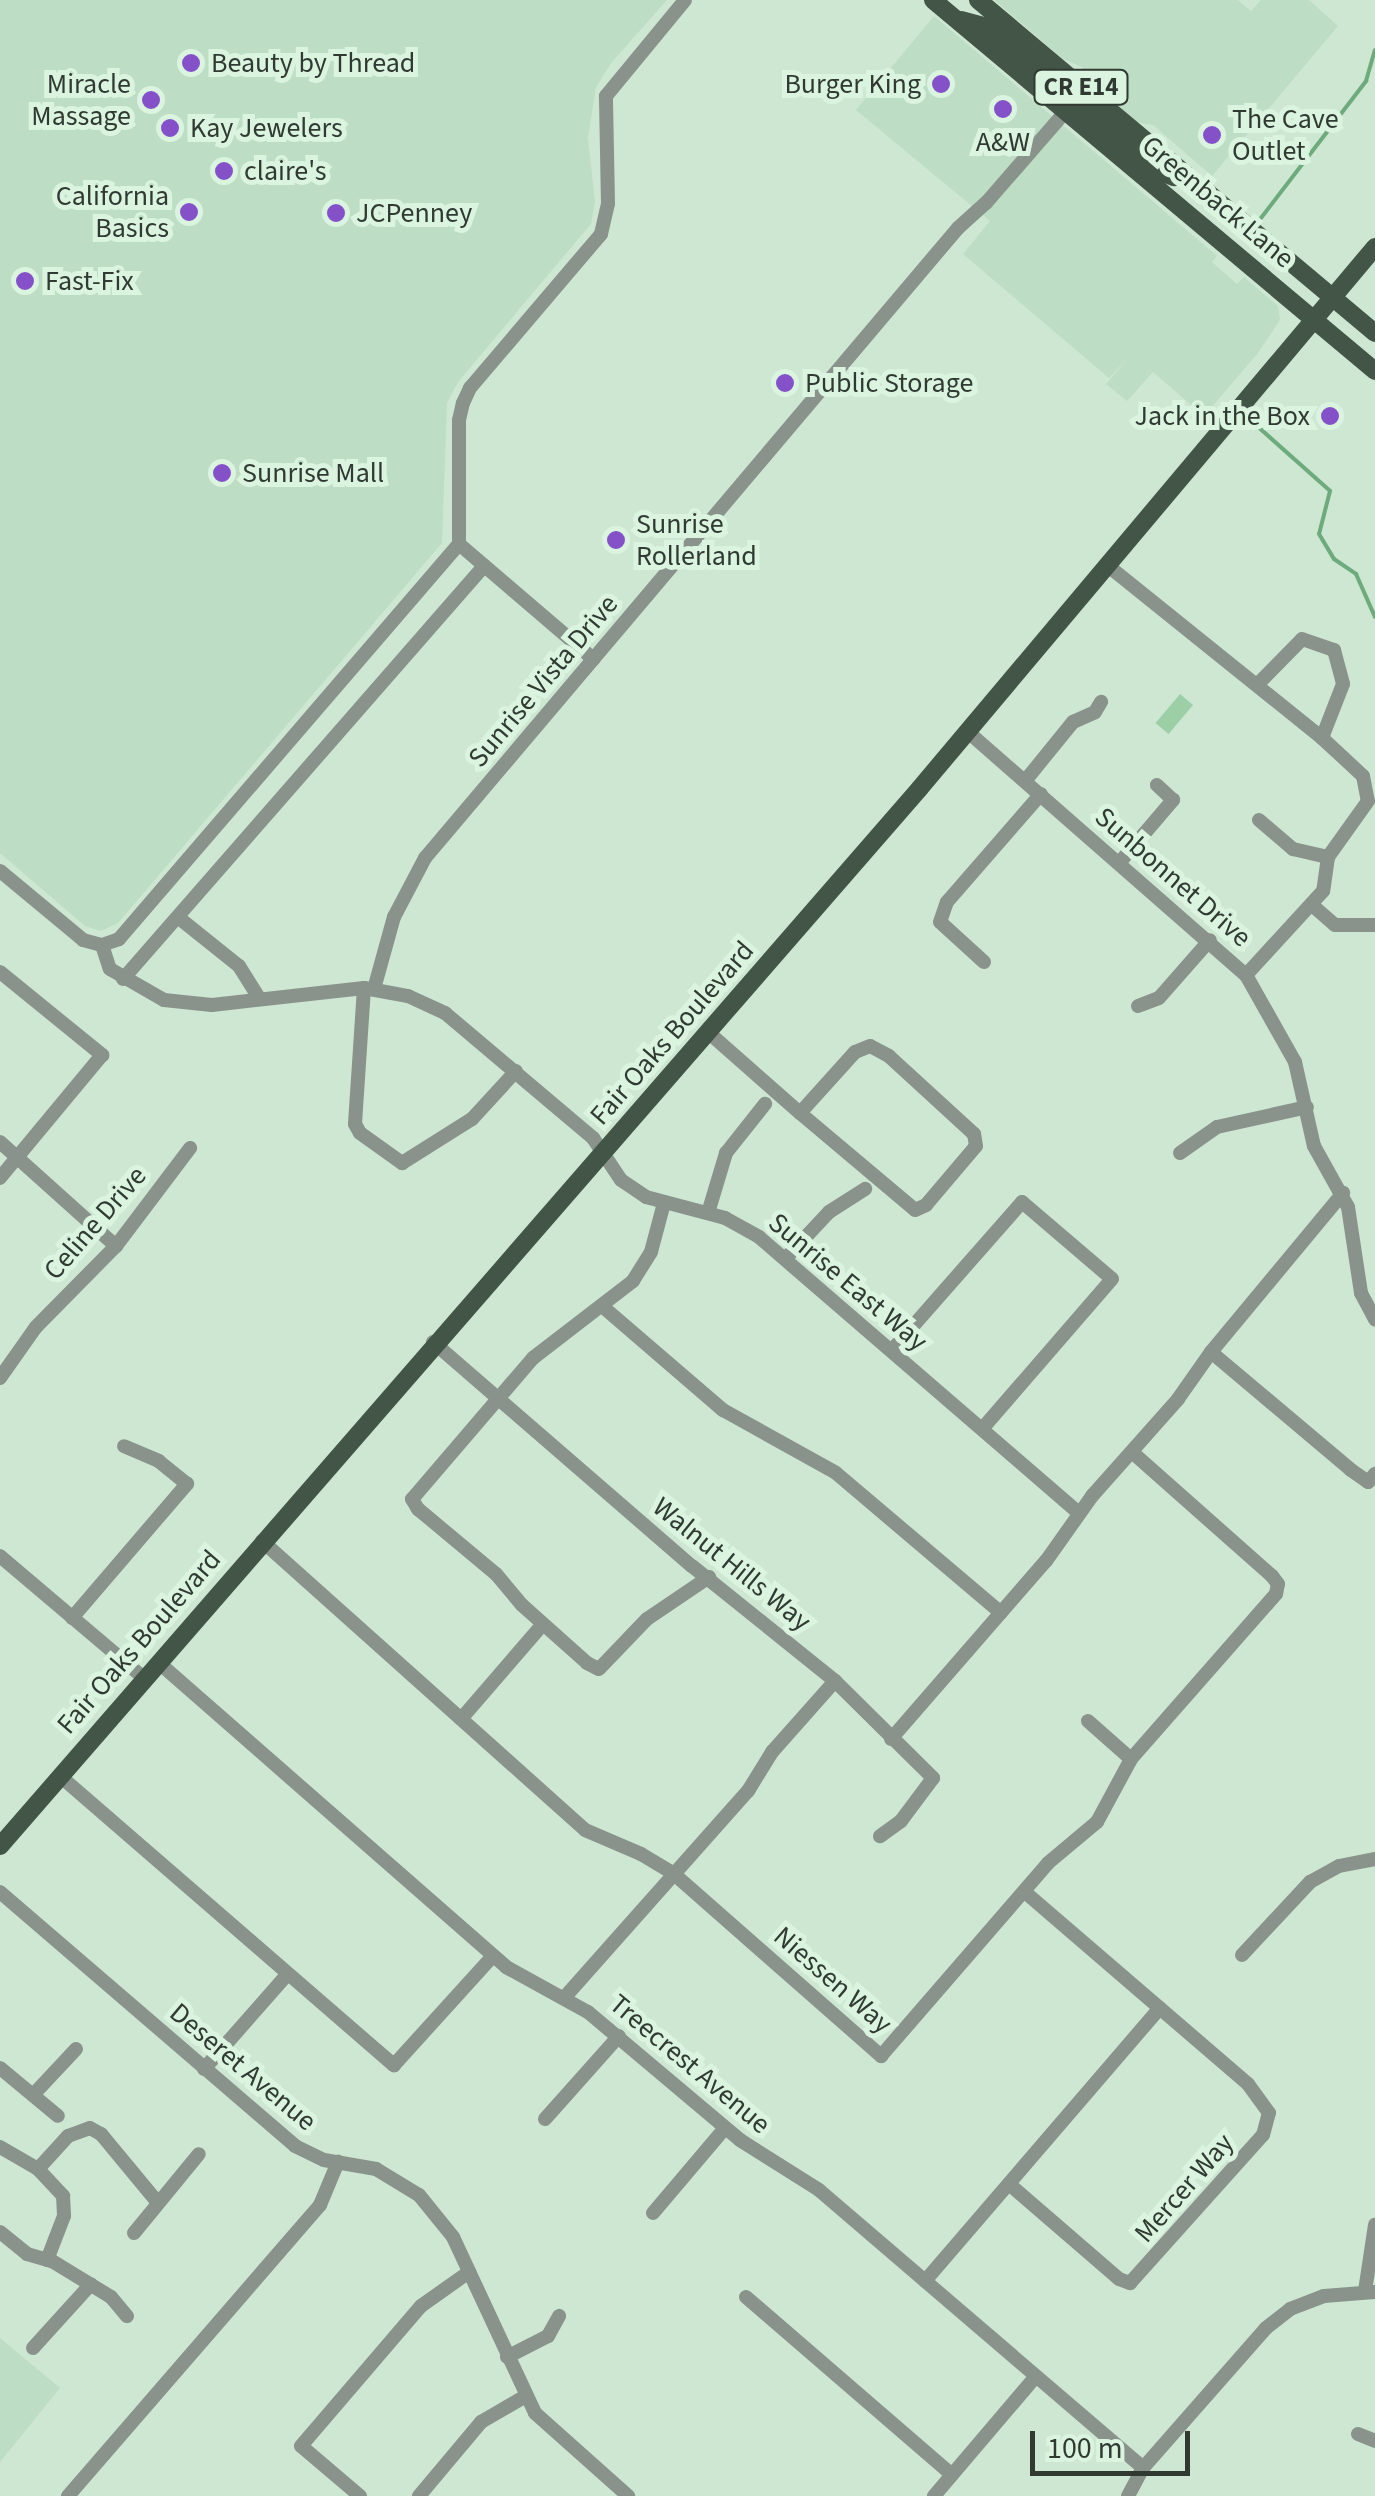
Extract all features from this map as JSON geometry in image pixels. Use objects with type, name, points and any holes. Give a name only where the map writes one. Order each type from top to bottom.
[{"type":"main road","name":"Greenback Lane","points":[[933,0],[1375,370]]},
{"type":"main road","name":"Greenback Lane","points":[[978,0],[1375,333]]},
{"type":"main road","points":[[956,19],[988,28],[1071,95],[1088,93]]},
{"type":"main road","points":[[1066,111],[1087,110],[1160,172],[1174,177],[1184,174]]},
{"type":"main road","name":"Fair Oaks Boulevard","points":[[0,1846],[433,1342],[604,1154],[1375,247]]},
{"type":"street","points":[[0,871],[83,940],[102,945],[119,939],[459,544],[458,420],[463,403],[470,388],[600,234],[608,204],[606,96],[685,0]]},
{"type":"street","name":"Sunrise Vista Drive","points":[[516,1071],[472,1120],[402,1163],[356,1124],[369,988],[394,916],[424,858],[958,228],[986,203],[1066,111]]},
{"type":"street","points":[[459,544],[593,658]]},
{"type":"street","points":[[1108,565],[1360,768],[1372,804],[1328,857],[1324,890],[1246,975]]},
{"type":"street","points":[[102,945],[107,965],[123,979],[484,566]]},
{"type":"street","points":[[1257,684],[1302,639],[1334,650],[1343,684],[1322,738]]},
{"type":"street","points":[[1026,781],[1074,722],[1095,712],[1101,702]]},
{"type":"street","name":"Sunbonnet Drive","points":[[966,730],[1246,975],[1288,1045],[1318,1155],[1343,1193],[1361,1293],[1375,1318]]},
{"type":"street","points":[[1120,862],[1173,800],[1157,786]]},
{"type":"street","points":[[984,962],[940,922],[947,902],[1040,794]]},
{"type":"street","points":[[1259,820],[1293,849],[1328,857]]},
{"type":"street","points":[[1312,905],[1335,925],[1375,925]]},
{"type":"street","points":[[178,918],[239,966],[258,996]]},
{"type":"street","points":[[1138,1006],[1159,998],[1210,940]]},
{"type":"street","points":[[0,972],[102,1054],[0,1178]]},
{"type":"street","name":"Sunrise East Way","points":[[123,979],[164,1000],[212,1004],[258,996],[369,988],[408,996],[445,1014],[593,1138],[621,1180],[664,1204],[708,1212],[743,1227],[786,1258],[1079,1512]]},
{"type":"street","points":[[708,1032],[800,1113],[915,1210],[926,1205],[976,1146],[974,1134],[890,1056],[870,1046],[855,1052],[800,1113]]},
{"type":"street","points":[[708,1212],[726,1152],[765,1104]]},
{"type":"street","points":[[1180,1153],[1217,1127],[1307,1107]]},
{"type":"street","points":[[0,1142],[116,1246]]},
{"type":"street","name":"Celine Drive","points":[[0,1378],[36,1327],[116,1246],[190,1148]]},
{"type":"street","points":[[786,1258],[829,1212],[864,1189]]},
{"type":"street","points":[[891,1739],[1001,1613],[1079,1512],[1178,1399],[1211,1352],[1343,1193]]},
{"type":"street","points":[[892,1350],[1022,1202],[1112,1279],[983,1428]]},
{"type":"street","points":[[664,1204],[644,1266],[622,1293],[552,1340],[412,1499],[418,1509],[496,1574],[543,1624],[587,1664],[599,1669],[647,1620],[709,1577]]},
{"type":"street","points":[[602,1306],[723,1410],[836,1473],[1001,1613]]},
{"type":"street","name":"Walnut Hills Way","points":[[433,1342],[835,1682],[933,1778],[901,1821],[880,1836]]},
{"type":"street","points":[[1211,1352],[1351,1470],[1368,1482],[1375,1474]]},
{"type":"street","points":[[72,1618],[187,1484],[159,1461],[124,1446]]},
{"type":"street","name":"Niessen Way","points":[[262,1540],[585,1830],[641,1854],[674,1874],[881,2056],[1048,1862],[1097,1822],[1132,1759],[1276,1594],[1278,1584],[1132,1452]]},
{"type":"street","points":[[0,1556],[144,1678]]},
{"type":"street","points":[[462,1719],[543,1624]]},
{"type":"street","name":"Treecrest Avenue","points":[[158,1662],[493,1956],[521,1978],[564,1998],[619,2036],[725,2128],[812,2184],[1143,2468]]},
{"type":"street","points":[[564,1998],[835,1682]]},
{"type":"street","points":[[1088,1721],[1132,1759]]},
{"type":"street","points":[[60,1776],[394,2066],[493,1956]]},
{"type":"street","points":[[1242,1955],[1310,1882],[1339,1866],[1375,1858]]},
{"type":"street","name":"Deseret Avenue","points":[[0,1892],[295,2146],[338,2162],[376,2169],[419,2195],[453,2238],[524,2397],[546,2425],[628,2496]]},
{"type":"street","name":"Mercer Way","points":[[1008,2184],[1119,2279],[1130,2284],[1263,2134],[1269,2113],[1248,2084],[1025,1892]]},
{"type":"street","points":[[204,2069],[287,1975]]},
{"type":"street","points":[[925,2281],[1160,2008]]},
{"type":"street","points":[[545,2119],[619,2036]]},
{"type":"street","points":[[33,2095],[76,2049]]},
{"type":"street","points":[[0,2068],[58,2116]]},
{"type":"street","points":[[38,2169],[68,2136],[90,2128],[102,2134],[158,2203]]},
{"type":"street","points":[[652,2214],[725,2128]]},
{"type":"street","points":[[0,2147],[38,2169],[63,2196],[64,2216],[48,2260]]},
{"type":"street","points":[[134,2233],[199,2154]]},
{"type":"street","points":[[68,2496],[320,2205],[338,2162]]},
{"type":"street","points":[[1128,2496],[1143,2468],[1266,2328],[1290,2309],[1324,2296],[1370,2292],[1375,2225]]},
{"type":"street","points":[[0,2232],[26,2254],[48,2260],[111,2297],[127,2316]]},
{"type":"street","points":[[360,2496],[302,2446],[420,2306],[469,2272]]},
{"type":"street","points":[[34,2348],[91,2284]]},
{"type":"street","points":[[746,2297],[952,2475]]},
{"type":"street","points":[[506,2357],[548,2336],[559,2316]]},
{"type":"street","points":[[934,2496],[1036,2376]]},
{"type":"street","points":[[419,2496],[481,2422],[524,2397]]},
{"type":"street","points":[[1358,2434],[1375,2441]]},
{"type":"shaded area","name":"Sunrise Mall","points":[[0,0],[667,0],[612,62],[596,87],[588,138],[595,202],[591,224],[458,382],[447,403],[442,543],[118,923],[101,931],[85,926],[0,853]]},
{"type":"shaded area","points":[[994,0],[1238,0],[1251,11],[1261,0],[1309,0],[1338,26],[1212,176],[1153,125],[1137,122],[1085,76],[1082,67],[1063,59]]},
{"type":"shaded area","points":[[934,16],[1217,256],[1212,262],[1237,284],[1244,277],[1278,306],[1280,320],[1258,353],[1204,416],[1153,372],[1127,401],[1106,384],[1127,359],[1109,378],[963,254],[990,221],[856,110]]},
{"type":"shaded area","points":[[1180,694],[1193,705],[1169,734],[1156,723]]},
{"type":"shaded area","points":[[0,2338],[60,2388],[0,2462]]},
{"type":"waterway","points":[[1261,218],[1366,81],[1375,50]]},
{"type":"waterway","points":[[1256,425],[1330,491],[1319,534],[1334,559],[1356,574],[1375,617]]},
{"type":"place","name":"Beauty by Thread","points":[[191,63]]},
{"type":"place","name":"Burger King","points":[[941,84]]},
{"type":"place","name":"Miracle Massage","points":[[151,100]]},
{"type":"place","name":"A&W","points":[[1003,109]]},
{"type":"place","name":"Kay Jewelers","points":[[170,128]]},
{"type":"place","name":"The Cave Outlet","points":[[1212,135]]},
{"type":"place","name":"claire's","points":[[224,171]]},
{"type":"place","name":"California Basics","points":[[189,212]]},
{"type":"place","name":"JCPenney","points":[[336,213]]},
{"type":"place","name":"Fast-Fix","points":[[25,281]]},
{"type":"place","name":"Public Storage","points":[[785,383]]},
{"type":"place","name":"Jack in the Box","points":[[1330,416]]},
{"type":"place","name":"Sunrise Mall","points":[[222,473]]},
{"type":"place","name":"Sunrise Rollerland","points":[[616,540]]}]
